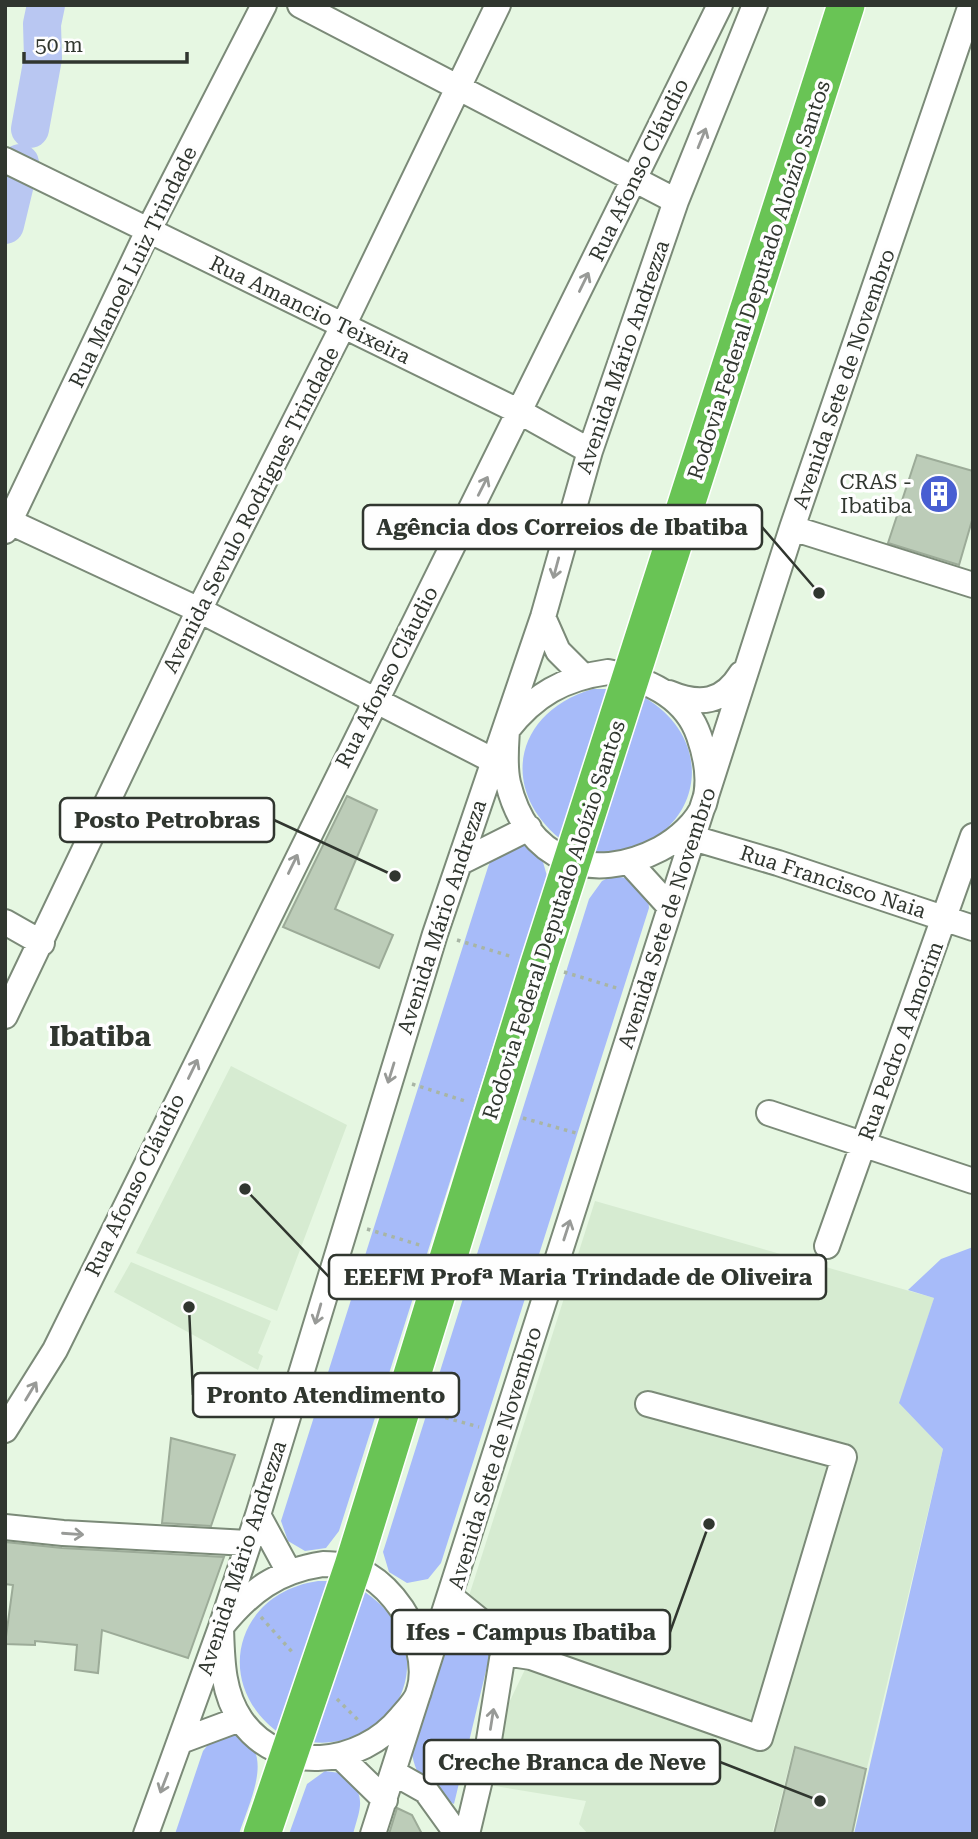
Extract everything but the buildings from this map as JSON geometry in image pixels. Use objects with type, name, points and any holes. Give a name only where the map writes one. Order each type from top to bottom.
[{"type":"highway","name":"Rodovia Federal Deputado Aloízio Santos","points":[[262,1834],[353,1566],[631,676],[846,5]]},
{"type":"street","name":"Rua Manoel Luiz Trindade","points":[[8,527],[148,231],[264,5]]},
{"type":"street","points":[[300,5],[676,201]]},
{"type":"street","name":"Avenida Sevulo Rodrigues Trindade","points":[[5,1016],[199,610],[343,326],[498,5]]},
{"type":"street","name":"Avenida Sete de Novembro","points":[[373,1834],[792,528],[971,5]]},
{"type":"street","points":[[712,8],[750,16]]},
{"type":"street","name":"Rua Afonso Cláudio","points":[[5,1430],[55,1350],[374,700],[635,178],[712,8]]},
{"type":"street","name":"Avenida Mário Andrezza","points":[[146,1834],[181,1741],[258,1515],[344,1223],[435,934],[507,730],[543,617],[590,451],[676,201],[750,16]]},
{"type":"street","name":"Rua Amancio Teixeira","points":[[17,164],[148,231],[520,412],[590,451]]},
{"type":"street","points":[[8,527],[199,610],[494,761]]},
{"type":"street","points":[[792,528],[973,585]]},
{"type":"street","points":[[543,617],[558,651],[583,676]]},
{"type":"street","points":[[664,691],[683,708],[697,729],[705,753],[704,804],[681,835],[656,851],[629,862],[591,866],[572,864],[541,842],[516,806],[508,782],[507,730],[540,695],[583,676],[608,672],[631,676],[685,700],[704,702],[720,698],[733,687],[751,658]]},
{"type":"street","points":[[461,862],[529,828]]},
{"type":"street","name":"Rua Pedro A Amorim","points":[[827,1247],[973,836]]},
{"type":"street","name":"Rua Francisco Naia","points":[[693,838],[778,863],[973,928]]},
{"type":"street","points":[[629,862],[670,907]]},
{"type":"street","points":[[5,922],[42,943]]},
{"type":"street","points":[[769,1113],[864,1142],[973,1181]]},
{"type":"street","points":[[503,1653],[531,1657],[760,1738],[844,1457],[648,1404]]},
{"type":"street","points":[[258,1515],[289,1572]]},
{"type":"street","points":[[5,1527],[62,1533],[248,1543]]},
{"type":"street","points":[[323,1564],[353,1566],[384,1587],[404,1613],[418,1651],[419,1692],[395,1724],[378,1739],[341,1757],[290,1755],[271,1746],[240,1719],[225,1684],[221,1627],[256,1589],[289,1572],[323,1564]]},
{"type":"street","points":[[451,1597],[488,1627],[503,1653],[488,1745],[467,1834]]},
{"type":"street","points":[[181,1741],[240,1719]]},
{"type":"street","points":[[341,1757],[385,1800]]},
{"type":"street","points":[[366,1780],[394,1773],[426,1791],[457,1834]]},
{"type":"path","points":[[252,1608],[295,1656]]},
{"type":"path","points":[[334,1696],[378,1739]]},
{"type":"shaded area","points":[[593,689],[615,689],[564,842],[543,822],[529,800],[523,778],[524,755],[531,734],[545,716],[566,700]]},
{"type":"shaded area","points":[[644,697],[671,719],[686,743],[692,770],[688,795],[676,819],[656,837],[628,849],[595,852]]},
{"type":"shaded area","points":[[521,844],[541,855],[547,876],[339,1531],[326,1548],[305,1551],[288,1541],[281,1521],[488,867],[492,857]]},
{"type":"shaded area","points":[[612,876],[634,879],[648,896],[649,908],[441,1563],[428,1579],[407,1583],[389,1572],[383,1552],[589,899],[602,881]]},
{"type":"shaded area","points":[[231,1066],[347,1125],[277,1311],[136,1253]]},
{"type":"shaded area","points":[[595,1201],[934,1298],[900,1403],[943,1449],[867,1768],[794,1746],[772,1834],[588,1834],[579,1824],[586,1801],[489,1785],[506,1709],[531,1657],[515,1637],[468,1599]]},
{"type":"shaded area","points":[[973,1247],[973,1834],[854,1834],[943,1449],[899,1403],[934,1298],[908,1290],[941,1259]]},
{"type":"shaded area","points":[[131,1262],[271,1321],[258,1353],[263,1356],[258,1370],[114,1292]]},
{"type":"shaded area","points":[[318,1581],[334,1581],[282,1735],[260,1715],[246,1692],[240,1668],[242,1644],[251,1622],[267,1603],[289,1589]]},
{"type":"shaded area","points":[[360,1589],[386,1611],[402,1636],[407,1662],[403,1688],[391,1711],[371,1729],[343,1740],[310,1742]]},
{"type":"shaded area","points":[[454,1612],[472,1624],[490,1654],[454,1804],[429,1788],[415,1766],[411,1746]]},
{"type":"shaded area","points":[[234,1734],[247,1741],[255,1751],[258,1763],[253,1792],[239,1834],[175,1834],[203,1751],[210,1742]]},
{"type":"shaded area","points":[[325,1771],[347,1774],[357,1790],[360,1809],[353,1834],[289,1834],[307,1784]]},
{"type":"waterway","points":[[30,129],[43,58],[42,24],[46,5]]},
{"type":"waterway","points":[[5,225],[20,163]]},
{"type":"place","name":"CRAS - Ibatiba","points":[[939,494]]},
{"type":"place","name":"Agência dos Correios de Ibatiba","points":[[819,593]]},
{"type":"place","name":"Posto Petrobras","points":[[395,876]]},
{"type":"place","name":"EEEFM Profª Maria Trindade de Oliveira","points":[[245,1189]]},
{"type":"place","name":"Pronto Atendimento","points":[[189,1307]]},
{"type":"place","name":"Ifes - Campus Ibatiba","points":[[709,1524]]},
{"type":"place","name":"Creche Branca de Neve","points":[[820,1801]]},
{"type":"district","name":"Ibatiba","points":[[100,1036]]}]
